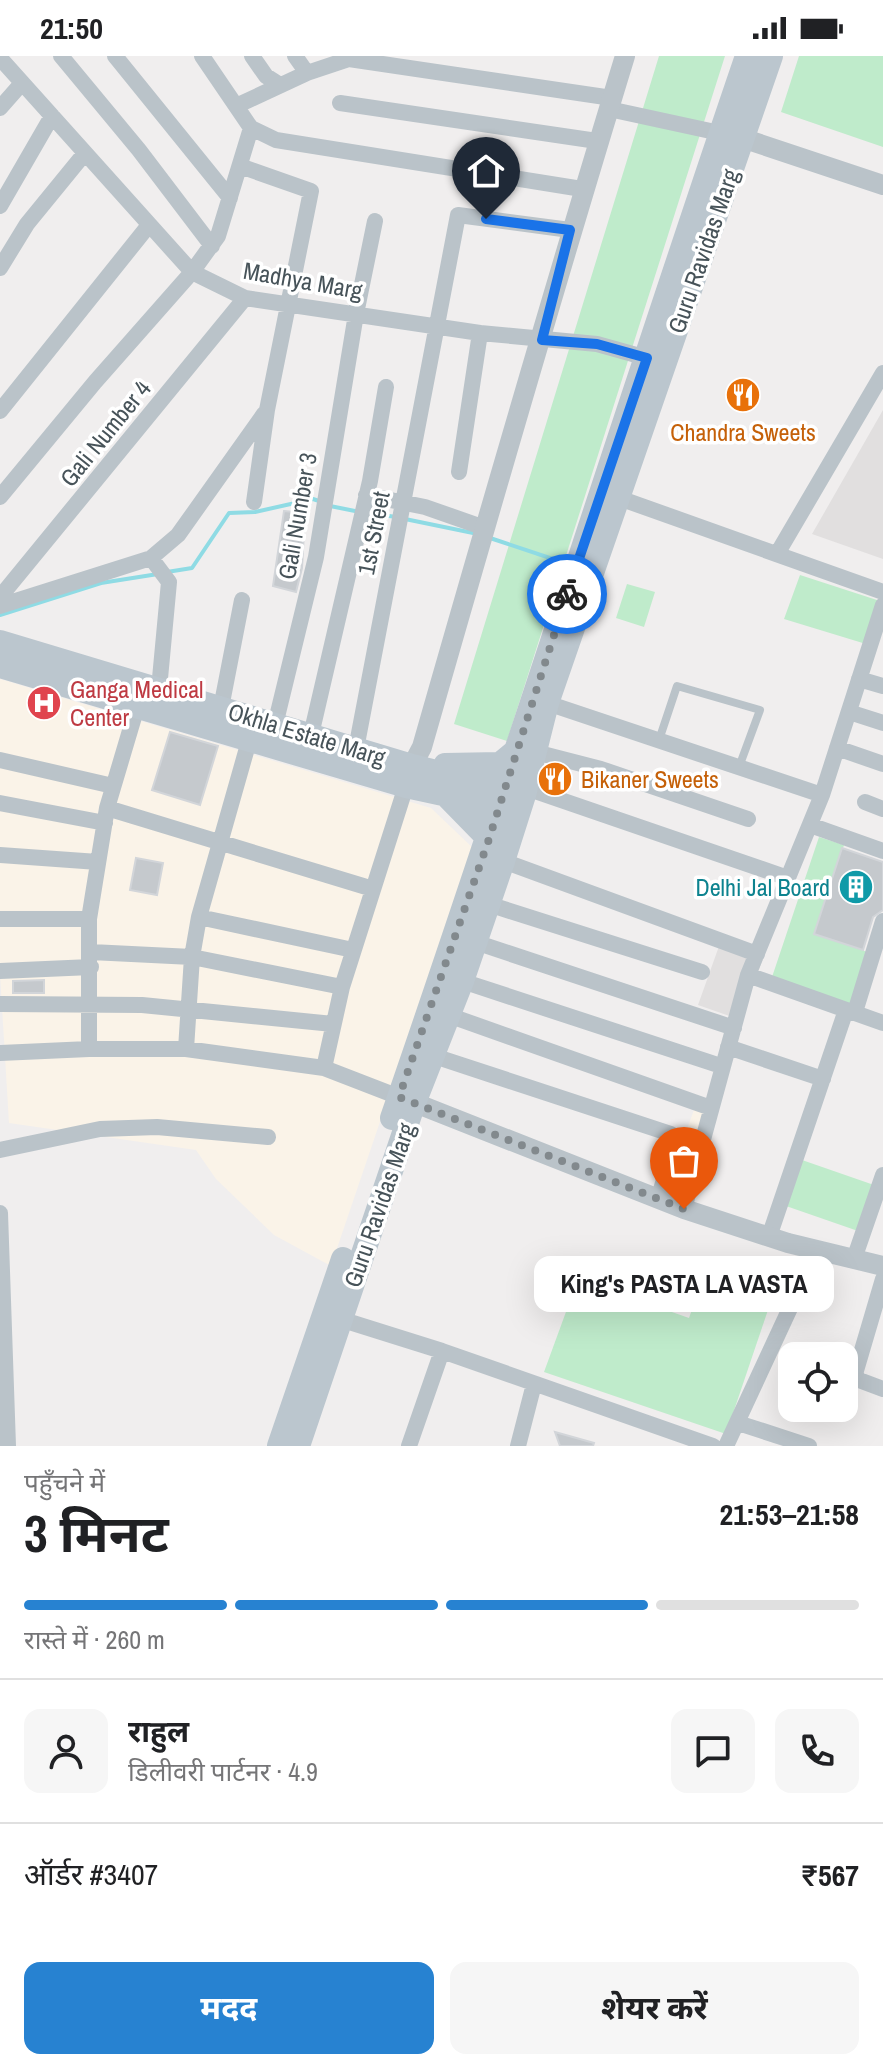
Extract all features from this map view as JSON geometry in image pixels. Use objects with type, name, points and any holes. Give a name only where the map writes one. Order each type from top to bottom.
[{"type":"main road","name":"Guru Ravidas Marg","points":[[526,751],[547,703],[619,498],[731,135],[747,56]]},
{"type":"main road","name":"Guru Ravidas Marg","points":[[279,1446],[407,1100],[434,1056],[462,981],[503,861],[526,751],[647,358],[731,135],[771,56]]},
{"type":"main road","name":"Okhla Estate Marg","points":[[0,642],[356,749],[418,774],[448,797],[514,798]]},
{"type":"main road","name":"Okhla Estate Marg","points":[[0,666],[249,741],[418,774],[514,798]]},
{"type":"main road","points":[[418,774],[456,763],[500,764],[526,751]]},
{"type":"main road","points":[[448,797],[489,839]]},
{"type":"main road","name":"Guru Ravidas Marg","points":[[298,1446],[489,839],[514,798]]},
{"type":"street","points":[[61,56],[139,150],[212,246]]},
{"type":"street","points":[[115,56],[230,198]]},
{"type":"street","points":[[202,56],[251,128],[276,140],[582,189]]},
{"type":"street","points":[[252,56],[266,76],[280,85]]},
{"type":"street","points":[[295,56],[307,73]]},
{"type":"street","points":[[324,1068],[353,950],[418,774],[422,747],[542,340],[570,230],[625,56]]},
{"type":"street","points":[[236,106],[307,73],[349,58],[432,62],[731,135],[883,185]]},
{"type":"street","name":"Madhya Marg","points":[[1,60],[192,272],[245,298],[480,333],[597,344],[647,358]]},
{"type":"street","points":[[0,108],[22,83]]},
{"type":"street","points":[[340,103],[597,141]]},
{"type":"street","points":[[0,206],[52,116]]},
{"type":"street","points":[[0,497],[212,246],[251,128]]},
{"type":"street","points":[[0,268],[27,224],[85,153]]},
{"type":"street","points":[[240,166],[311,191],[267,410],[254,502]]},
{"type":"street","name":"1st Street","points":[[356,749],[458,215],[570,230]]},
{"type":"street","name":"Gali Number 3","points":[[275,725],[316,557],[356,314],[375,221]]},
{"type":"street","points":[[0,411],[149,225]]},
{"type":"street","name":"Gali Number 4","points":[[0,597],[245,298]]},
{"type":"street","points":[[459,472],[480,333]]},
{"type":"street","points":[[777,554],[883,373]]},
{"type":"street","points":[[311,735],[366,495],[386,387]]},
{"type":"street","points":[[0,606],[151,558],[178,535],[267,410]]},
{"type":"street","points":[[366,495],[403,502],[485,528]]},
{"type":"street","points":[[619,498],[883,592]]},
{"type":"street","points":[[151,558],[169,582],[159,689]]},
{"type":"street","points":[[221,708],[242,600]]},
{"type":"street","points":[[684,1209],[748,975],[822,795],[859,679],[878,640],[883,605]]},
{"type":"street","points":[[859,679],[883,686]]},
{"type":"street","points":[[547,703],[822,795]]},
{"type":"street","points":[[89,1049],[89,919],[106,816],[137,707]]},
{"type":"street","points":[[849,712],[883,723]]},
{"type":"street","points":[[186,1049],[192,957],[199,917],[249,741]]},
{"type":"street","points":[[837,748],[883,764]]},
{"type":"street","points":[[526,751],[601,769],[748,819]]},
{"type":"street","points":[[0,760],[113,786]]},
{"type":"street","points":[[514,798],[788,878]]},
{"type":"street","points":[[865,802],[883,809]]},
{"type":"street","points":[[0,803],[106,816],[220,843],[373,889]]},
{"type":"street","points":[[810,825],[883,851]]},
{"type":"street","points":[[0,855],[98,862]]},
{"type":"street","points":[[503,861],[757,954]]},
{"type":"street","points":[[488,904],[702,972]]},
{"type":"street","points":[[199,917],[353,950]]},
{"type":"street","points":[[0,919],[89,919]]},
{"type":"street","points":[[769,1237],[823,1079],[866,977],[881,932]]},
{"type":"street","points":[[475,942],[734,1028]]},
{"type":"street","points":[[0,971],[91,960],[192,957],[342,987]]},
{"type":"street","points":[[748,975],[883,1023]]},
{"type":"street","points":[[866,977],[883,982]]},
{"type":"street","points":[[462,981],[721,1066]]},
{"type":"street","points":[[0,1004],[90,1002],[333,1024]]},
{"type":"street","points":[[448,1015],[711,1108]]},
{"type":"street","points":[[728,1047],[823,1079]]},
{"type":"street","points":[[0,1053],[186,1049],[324,1068],[684,1209],[769,1237],[883,1266]]},
{"type":"street","points":[[434,1056],[671,1134],[676,1141],[658,1199]]},
{"type":"street","points":[[0,1150],[100,1129],[157,1127],[268,1137]]},
{"type":"street","points":[[854,1259],[883,1175]]},
{"type":"street","points":[[0,1213],[8,1446]]},
{"type":"street","points":[[726,1446],[817,1250]]},
{"type":"street","points":[[883,1279],[855,1374],[859,1380],[883,1389]]},
{"type":"street","points":[[340,1319],[442,1351],[713,1446]]},
{"type":"street","points":[[409,1446],[442,1351]]},
{"type":"street","points":[[518,1446],[534,1384]]},
{"type":"street","points":[[738,1423],[809,1446]]},
{"type":"lane","points":[[659,740],[677,686],[760,710],[739,767]]},
{"type":"shaded area","points":[[883,410],[883,559],[812,534]]},
{"type":"shaded area","points":[[0,679],[431,808],[473,848],[331,1266],[274,1235],[216,1179],[196,1150],[9,1123],[0,974]]},
{"type":"shaded area","points":[[723,935],[766,950],[741,1020],[698,1005]]},
{"type":"shaded area","points":[[695,1107],[716,1114],[690,1187],[669,1179]]},
{"type":"green space","points":[[659,56],[725,56],[507,741],[454,724]]},
{"type":"green space","points":[[799,56],[883,56],[883,147],[781,112]]},
{"type":"green space","points":[[800,575],[880,601],[866,644],[784,619]]},
{"type":"green space","points":[[627,584],[655,592],[644,627],[616,618]]},
{"type":"green space","points":[[819,837],[844,845],[814,933],[870,953],[851,1010],[770,983]]},
{"type":"green space","points":[[802,1160],[874,1185],[858,1231],[786,1206]]},
{"type":"green space","points":[[578,1279],[689,1318],[702,1281],[770,1304],[726,1434],[544,1372]]},
{"type":"building","points":[[284,511],[305,513],[302,568],[296,592],[273,586]]},
{"type":"building","points":[[170,732],[218,746],[200,805],[152,790]]},
{"type":"building","name":"Delhi Jal Board","points":[[842,848],[883,862],[883,910],[873,917],[863,950],[814,934]]},
{"type":"building","points":[[136,858],[163,863],[157,895],[130,890]]},
{"type":"building","points":[[44,980],[44,993],[13,993],[13,981]]},
{"type":"building","points":[[555,1432],[594,1443],[593,1446],[560,1446]]},
{"type":"waterway","points":[[167,572],[192,568],[229,513],[255,512],[313,499],[322,502]]},
{"type":"waterway","points":[[330,506],[360,512]]},
{"type":"waterway","points":[[369,513],[396,517]]},
{"type":"waterway","points":[[405,519],[478,534]]},
{"type":"waterway","points":[[490,538],[568,564]]},
{"type":"waterway","points":[[0,615],[101,583],[158,574]]},
{"type":"way so far","points":[[567,594],[530,701],[489,839],[399,1097],[684,1209]]},
{"type":"place","name":"Chandra Sweets","points":[[743,395]]},
{"type":"place","name":"Ganga Medical Center","points":[[44,703]]},
{"type":"place","name":"Bikaner Sweets","points":[[555,779]]},
{"type":"place","name":"Delhi Jal Board","points":[[856,887]]},
{"type":"place","name":"King's PASTA LA VASTA","points":[[684,1209]]},
{"type":"route","points":[[486,219],[570,230],[542,340],[597,344],[647,358],[567,594]]}]
